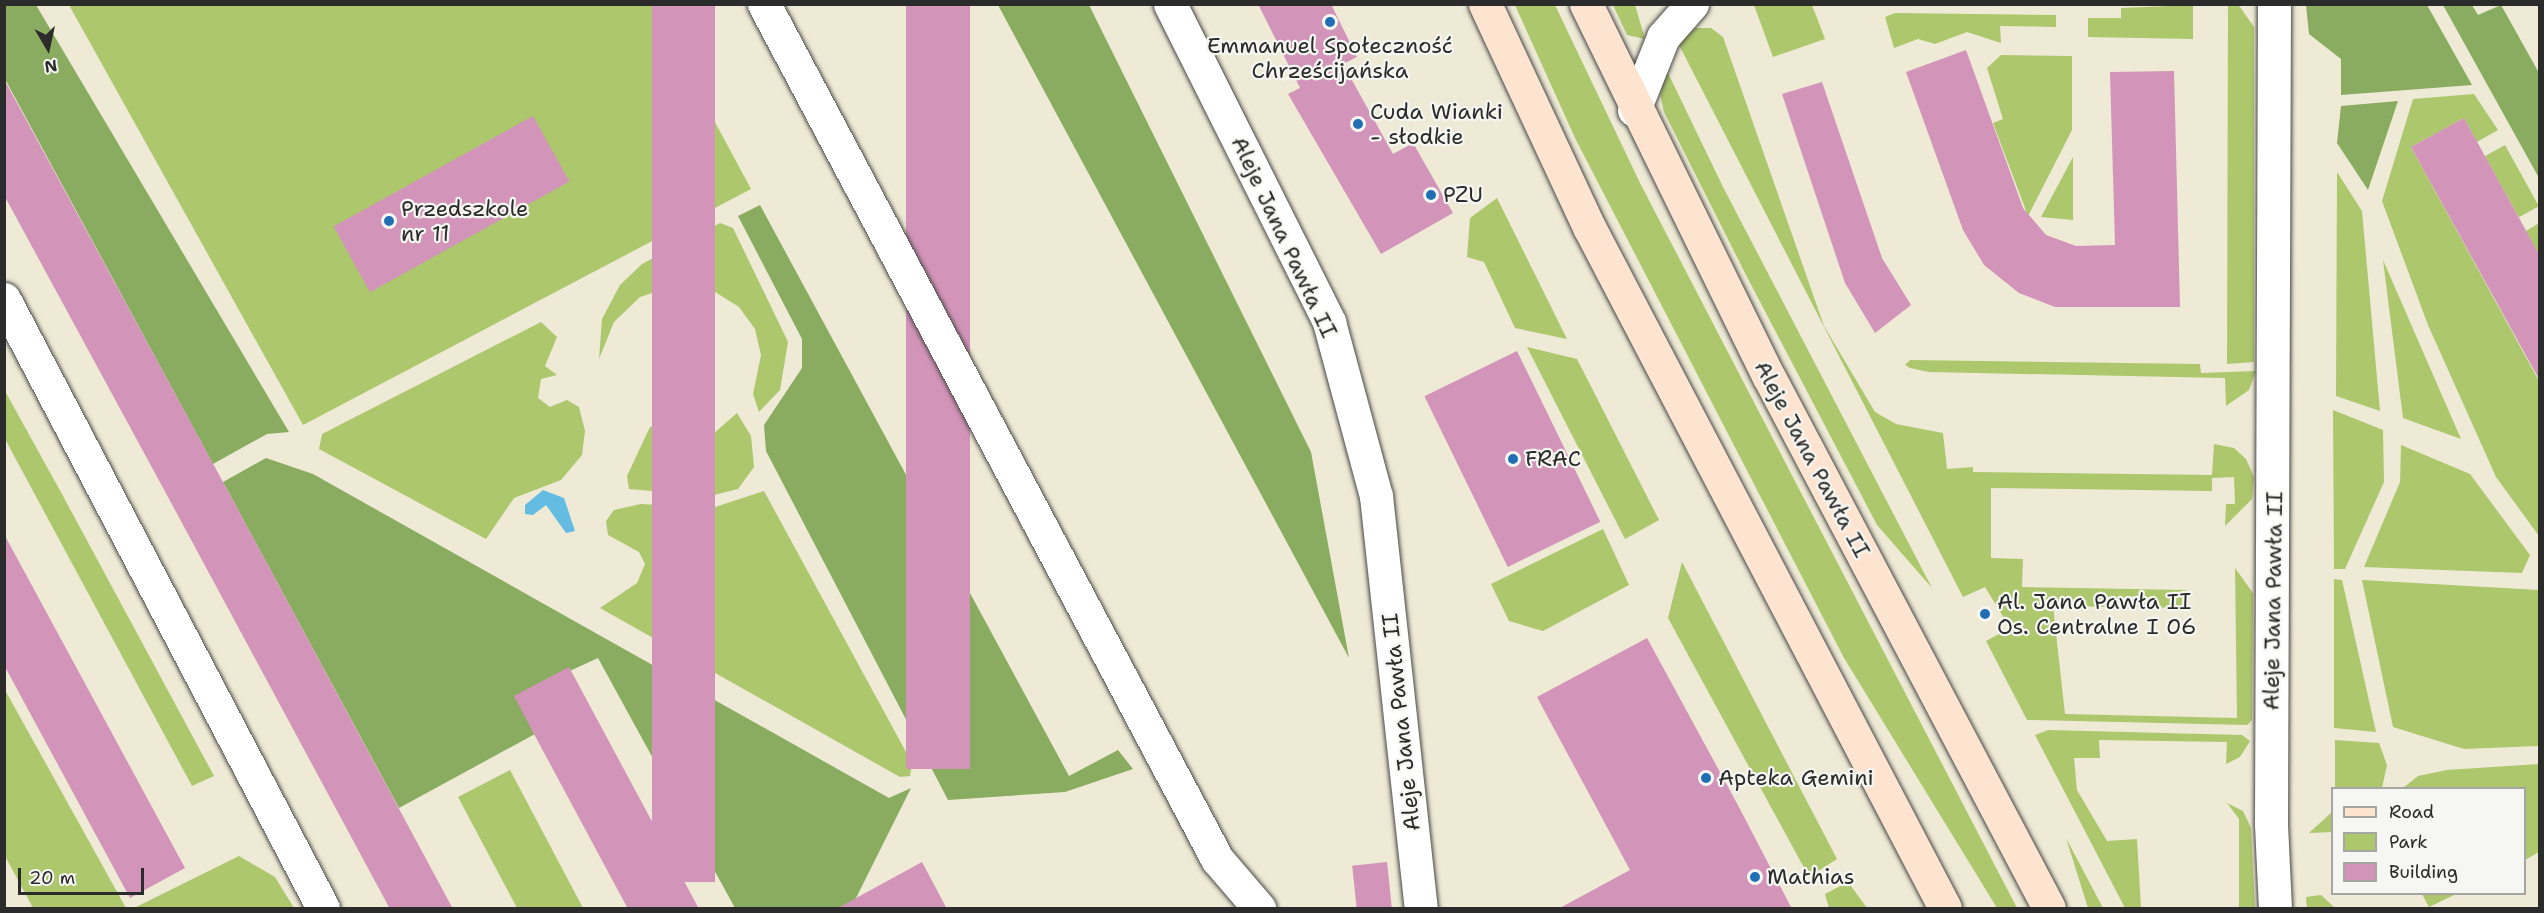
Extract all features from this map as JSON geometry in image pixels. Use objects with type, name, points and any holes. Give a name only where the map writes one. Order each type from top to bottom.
[{"type":"main road","points":[[1485,4],[1589,227],[1945,909]]},
{"type":"main road","name":"Aleje Jana Pawła II","points":[[1586,4],[1634,110],[2049,909]]},
{"type":"street","points":[[764,4],[1218,859],[1259,909]]},
{"type":"street","name":"Aleje Jana Pawła II","points":[[1170,4],[1329,322],[1376,496],[1421,909]]},
{"type":"street","points":[[1634,110],[1663,37],[1692,4]]},
{"type":"street","name":"Aleje Jana Pawła II","points":[[2274,4],[2271,824],[2275,909]]},
{"type":"street","points":[[4,299],[323,909]]},
{"type":"green space","points":[[2238,4],[2254,27],[2254,362],[2227,364],[2228,5]]},
{"type":"green space","points":[[4,5],[36,5],[289,432],[267,434],[213,464],[5,79]]},
{"type":"green space","name":"Przedszkole nr 11","points":[[69,5],[652,5],[751,189],[303,425]]},
{"type":"green space","points":[[998,5],[1089,5],[1311,452],[1349,658]]},
{"type":"green space","points":[[1515,5],[1555,5],[1641,185],[2017,908],[1997,908],[1844,658],[1575,138]]},
{"type":"green space","points":[[1613,5],[1635,5],[1645,39],[1627,35]]},
{"type":"green space","points":[[1754,5],[1812,5],[1825,39],[1773,57]]},
{"type":"green space","points":[[2193,5],[2193,39],[2088,37],[2088,18],[2121,18],[2121,8]]},
{"type":"green space","points":[[2306,5],[2427,5],[2472,85],[2341,95],[2341,59],[2309,34]]},
{"type":"green space","points":[[2443,5],[2472,5],[2478,15],[2501,5],[2539,73],[2539,178]]},
{"type":"green space","points":[[1895,13],[2056,15],[2056,27],[2000,26],[2001,43],[1967,32],[1935,44],[1918,39],[1894,48],[1885,17]]},
{"type":"green space","points":[[1695,28],[1711,28],[1723,37],[1824,326],[1875,412],[1896,424],[1943,433],[1947,469],[1973,467],[1973,472],[2212,475],[2214,444],[2234,448],[2246,459],[2254,477],[2252,499],[2225,526],[2226,504],[2235,504],[2234,477],[2212,478],[2212,491],[1991,488],[1991,558],[2023,559],[2022,587],[2187,590],[2186,608],[2053,606],[2065,714],[2237,718],[2235,568],[2253,593],[2252,720],[2247,725],[2027,720],[1986,641],[2010,628],[1985,587],[1963,597],[1679,45]]},
{"type":"green space","points":[[2001,55],[2072,56],[2072,130],[2028,216],[1993,123],[2003,119],[1987,68]]},
{"type":"green space","points":[[1667,71],[1723,187],[1932,588],[1877,525],[1746,275],[1664,112],[1660,94]]},
{"type":"green space","points":[[2474,94],[2498,130],[2477,142],[2464,118],[2411,147],[2539,381],[2539,536],[2496,477],[2428,325],[2382,201],[2413,99]]},
{"type":"green space","points":[[2398,101],[2368,190],[2337,143],[2341,106]]},
{"type":"green space","points":[[2505,145],[2539,206],[2519,217],[2485,156]]},
{"type":"green space","points":[[2073,157],[2073,220],[2041,217]]},
{"type":"green space","points":[[2337,172],[2362,211],[2380,411],[2336,396]]},
{"type":"green space","points":[[1497,198],[1567,339],[1515,328],[1484,262],[1467,257],[1470,218]]},
{"type":"green space","points":[[760,205],[1069,776],[1118,750],[1133,769],[1065,792],[948,800],[766,451],[764,425],[802,368],[802,339],[738,216]]},
{"type":"green space","points":[[720,223],[733,228],[788,342],[780,390],[759,412],[753,394],[761,355],[755,329],[739,307],[707,287],[679,284],[640,297],[614,322],[599,359],[602,319],[620,285],[642,264]]},
{"type":"green space","points":[[2539,223],[2539,256],[2526,231]]},
{"type":"green space","points":[[2383,260],[2461,439],[2403,418]]},
{"type":"green space","points":[[541,322],[557,337],[545,366],[557,375],[541,379],[538,398],[550,407],[567,400],[579,407],[585,431],[582,455],[561,480],[514,498],[486,539],[319,449],[322,434]]},
{"type":"green space","points":[[1527,347],[1577,359],[1659,520],[1625,539]]},
{"type":"green space","points":[[1910,360],[2200,364],[2201,373],[2256,371],[2249,390],[2226,406],[2225,378],[1929,372],[1905,365]]},
{"type":"green space","points":[[5,391],[214,776],[192,786],[5,439]]},
{"type":"green space","points":[[2333,410],[2383,430],[2384,482],[2345,569],[2334,569]]},
{"type":"green space","points":[[737,413],[751,436],[754,467],[738,489],[710,496],[629,489],[627,476],[650,427],[665,425],[686,440],[704,442]]},
{"type":"green space","points":[[2401,445],[2470,474],[2530,555],[2522,573],[2364,567],[2400,482]]},
{"type":"green space","points":[[266,458],[313,474],[889,798],[911,788],[851,908],[735,908],[598,658],[515,696],[535,734],[399,808],[223,482]]},
{"type":"green space","points":[[764,491],[912,763],[910,776],[900,777],[600,608],[637,583],[645,564],[639,552],[608,535],[606,521],[614,510],[641,504],[712,508]]},
{"type":"green space","points":[[1603,529],[1629,585],[1543,631],[1509,621],[1491,584]]},
{"type":"green space","points":[[1682,562],[1837,859],[1809,877],[1668,618]]},
{"type":"green space","points":[[2334,579],[2342,580],[2376,732],[2334,728]]},
{"type":"green space","points":[[2362,580],[2539,590],[2539,746],[2464,749],[2393,727]]},
{"type":"green space","points":[[5,690],[126,908],[33,908],[5,856]]},
{"type":"green space","points":[[2048,730],[2242,735],[2250,741],[2240,757],[2226,764],[2227,742],[2099,740],[2100,758],[2074,758],[2077,790],[2107,841],[2137,839],[2141,908],[2125,908],[2035,735]]},
{"type":"green space","points":[[2335,740],[2379,743],[2387,765],[2382,787],[2335,787]]},
{"type":"green space","points":[[2539,764],[2539,852],[2526,859],[2526,787],[2404,787],[2418,776],[2447,770]]},
{"type":"green space","points":[[510,770],[583,908],[517,908],[458,797]]},
{"type":"green space","points":[[2227,803],[2243,811],[2251,828],[2255,908],[2239,908],[2239,819]]},
{"type":"green space","points":[[2331,813],[2331,832],[2309,833]]},
{"type":"green space","points":[[2066,838],[2103,908],[2088,908]]},
{"type":"green space","points":[[239,856],[275,877],[294,908],[134,908]]},
{"type":"green space","points":[[1848,882],[1867,908],[1829,908],[1825,894]]},
{"type":"green space","points":[[2321,895],[2335,908],[2307,908],[2306,897]]},
{"type":"green space","points":[[2423,895],[2454,895],[2429,907]]},
{"type":"water","points":[[543,490],[564,498],[575,531],[566,533],[546,505],[533,515],[525,514],[525,505]]},
{"type":"building","points":[[652,4],[715,4],[715,882],[652,882]]},
{"type":"building","points":[[906,4],[970,4],[970,769],[906,769]]},
{"type":"building","points":[[1258,4],[1331,4],[1357,57],[1343,64],[1393,154],[1413,143],[1453,213],[1381,254],[1288,94],[1300,88]]},
{"type":"building","points":[[1966,50],[2023,208],[2046,235],[2076,246],[2115,245],[2110,72],[2174,71],[2180,307],[2055,307],[2019,293],[1984,265],[1963,230],[1906,72]]},
{"type":"building","points":[[4,79],[453,909],[390,909],[4,195]]},
{"type":"building","points":[[1822,82],[1882,258],[1911,305],[1875,333],[1845,283],[1782,94]]},
{"type":"building","points":[[533,116],[569,182],[370,292],[334,227]]},
{"type":"building","points":[[2464,118],[2540,256],[2540,381],[2411,147]]},
{"type":"building","name":"FRAC","points":[[1517,351],[1600,522],[1508,567],[1424,396]]},
{"type":"building","points":[[4,534],[185,868],[130,898],[4,665]]},
{"type":"building","points":[[1647,638],[1792,909],[1558,909],[1630,870],[1537,697]]},
{"type":"building","points":[[569,667],[699,909],[628,909],[514,696]]},
{"type":"building","points":[[922,862],[947,909],[836,909]]},
{"type":"building","points":[[1387,862],[1392,908],[1357,908],[1352,866]]},
{"type":"place","name":"Emmanuel Społeczność Chrześcijańska","points":[[1330,22]]},
{"type":"place","name":"Cuda Wianki - słodkie","points":[[1358,124]]},
{"type":"place","name":"PZU","points":[[1431,195]]},
{"type":"place","name":"Przedszkole nr 11","points":[[389,221]]},
{"type":"place","name":"FRAC","points":[[1513,459]]},
{"type":"place","name":"Al. Jana Pawła II Os. Centralne I 06","points":[[1985,614]]},
{"type":"place","name":"Apteka Gemini","points":[[1706,778]]},
{"type":"place","name":"Mathias","points":[[1755,877]]}]
